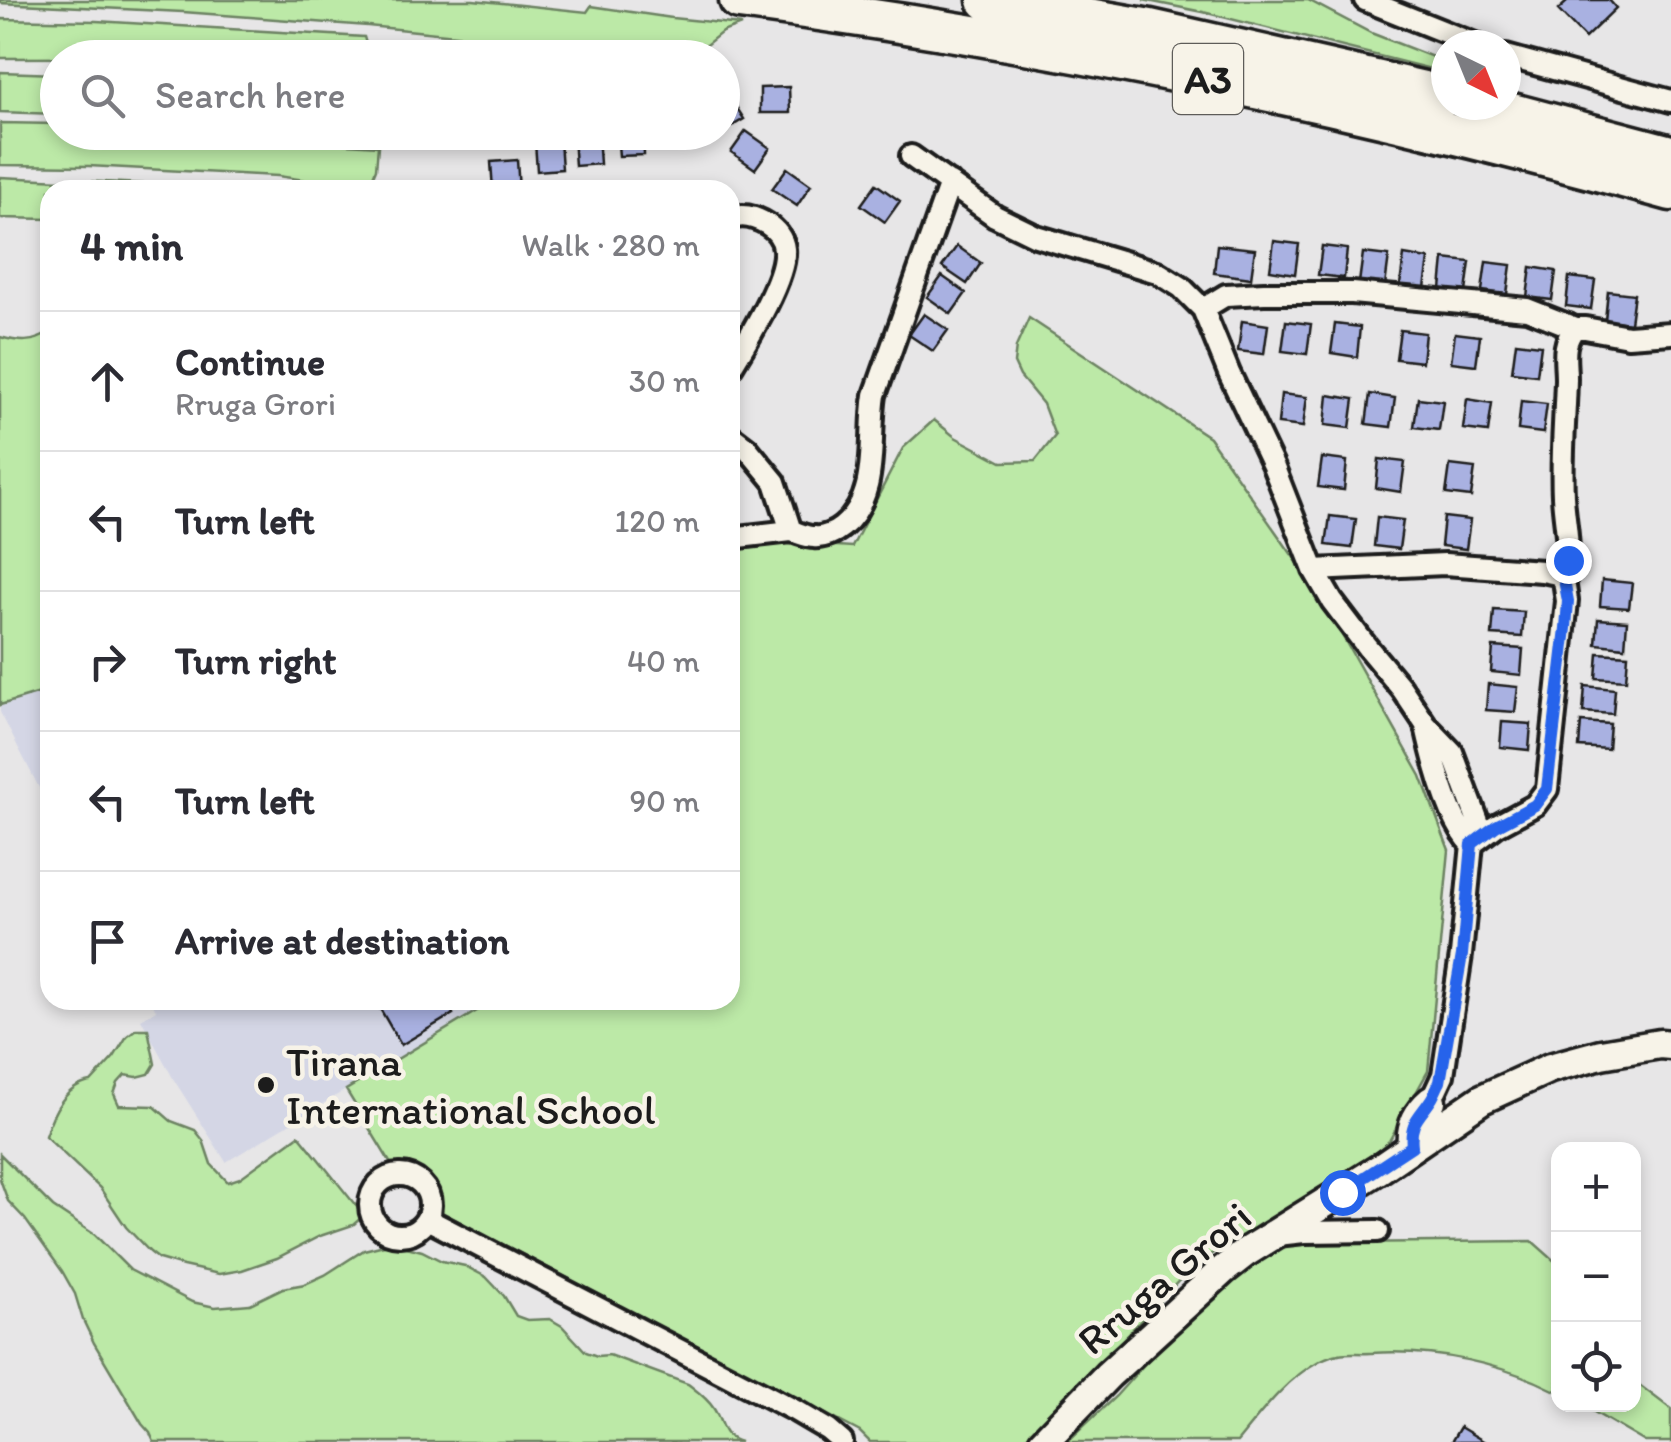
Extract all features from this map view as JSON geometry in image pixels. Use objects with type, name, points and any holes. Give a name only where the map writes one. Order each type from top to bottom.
[{"type":"highway","name":"A3","points":[[739,0],[879,18],[1138,64],[1345,108],[1671,191]]},
{"type":"highway","name":"A3","points":[[986,0],[1150,29],[1431,93]]},
{"type":"highway","points":[[1521,115],[1671,155]]},
{"type":"main road","name":"Rruga Grori","points":[[1043,1442],[1195,1294],[1246,1252],[1412,1146],[1444,1106],[1482,1100],[1550,1068],[1601,1054],[1671,1045]]},
{"type":"street","points":[[1365,0],[1440,30]]},
{"type":"street","points":[[1521,60],[1671,101]]},
{"type":"street","points":[[911,156],[995,216],[1036,236],[1157,272],[1182,287],[1203,310],[1274,468],[1314,570],[1332,601],[1426,725],[1452,752],[1478,824],[1472,844],[1444,1106]]},
{"type":"street","points":[[740,537],[791,531],[821,538],[839,530],[853,516],[868,484],[875,395],[950,183]]},
{"type":"street","points":[[740,216],[758,219],[773,228],[784,248],[782,267],[740,352]]},
{"type":"street","points":[[1203,310],[1226,295],[1352,294],[1527,309],[1575,328],[1628,336],[1671,333]]},
{"type":"street","points":[[1472,844],[1535,805],[1547,789],[1568,601],[1564,580],[1570,542],[1563,498],[1564,349],[1575,328]]},
{"type":"street","points":[[740,443],[775,482],[791,531]]},
{"type":"street","points":[[1314,570],[1445,564],[1542,571],[1558,574],[1564,580]]},
{"type":"street","points":[[1342,1192],[1345,1221]]},
{"type":"street","points":[[1275,1236],[1378,1231],[1333,1218],[1305,1216]]},
{"type":"street","points":[[427,1219],[794,1410],[842,1442]]},
{"type":"shaded area","points":[[40,693],[40,790],[0,712],[0,705]]},
{"type":"shaded area","name":"Tirana International School","points":[[156,1010],[478,1010],[226,1162],[141,1019]]},
{"type":"green space","points":[[473,0],[587,12],[591,6],[741,25],[712,40],[503,40],[183,12],[0,3]]},
{"type":"green space","points":[[1143,0],[1308,0],[1371,33],[1431,56],[1431,69]]},
{"type":"green space","points":[[0,19],[96,21],[365,40],[40,40],[40,58],[0,58]]},
{"type":"green space","points":[[0,72],[40,73],[40,113],[0,112]]},
{"type":"green space","points":[[0,123],[40,124],[40,150],[378,150],[371,180],[0,165]]},
{"type":"green space","points":[[0,177],[61,180],[40,180],[40,219],[0,218]]},
{"type":"green space","points":[[1029,318],[1209,437],[1316,589],[1421,776],[1449,850],[1428,1071],[1389,1141],[1361,1166],[1192,1267],[1025,1442],[870,1442],[860,1432],[440,1211],[436,1191],[428,1178],[414,1171],[394,1169],[346,1090],[478,1010],[740,1010],[740,540],[852,547],[903,448],[934,420],[955,437],[1002,462],[1035,461],[1055,436],[1043,404],[1014,363],[1016,347]]},
{"type":"green space","points":[[0,337],[38,339],[40,693],[0,705]]},
{"type":"green space","points":[[136,1029],[148,1029],[155,1064],[149,1074],[125,1075],[114,1094],[119,1105],[154,1106],[171,1121],[195,1130],[211,1164],[228,1182],[240,1178],[299,1135],[357,1207],[361,1218],[277,1258],[219,1274],[159,1259],[150,1252],[126,1227],[100,1188],[45,1136],[56,1109],[67,1095],[91,1082]]},
{"type":"green space","points":[[0,1154],[53,1207],[95,1235],[130,1270],[192,1302],[215,1307],[250,1304],[283,1288],[325,1275],[364,1250],[399,1245],[465,1266],[486,1277],[516,1316],[527,1320],[550,1319],[586,1352],[609,1355],[688,1384],[712,1405],[726,1433],[740,1442],[154,1442],[94,1343],[62,1271],[8,1201],[0,1179]]},
{"type":"green space","points":[[1315,1237],[1338,1243],[1532,1241],[1551,1258],[1551,1389],[1514,1373],[1444,1356],[1345,1353],[1319,1361],[1296,1377],[1237,1442],[1067,1442],[1116,1396],[1210,1291],[1280,1245]]},
{"type":"green space","points":[[1641,1386],[1671,1409],[1671,1442],[1645,1442],[1594,1412],[1641,1412]]},
{"type":"building","points":[[1569,0],[1609,0],[1616,8],[1585,38],[1558,10]]},
{"type":"building","points":[[789,87],[790,113],[760,113],[760,88]]},
{"type":"building","points":[[746,131],[770,148],[755,169],[731,152],[740,150],[740,139]]},
{"type":"building","points":[[536,150],[561,150],[562,169],[537,171]]},
{"type":"building","points":[[574,150],[599,150],[600,164],[575,166]]},
{"type":"building","points":[[618,150],[644,150],[644,155],[619,156]]},
{"type":"building","points":[[517,160],[518,180],[492,180],[491,162]]},
{"type":"building","points":[[787,168],[811,185],[797,206],[772,189]]},
{"type":"building","points":[[876,184],[900,201],[885,222],[861,205]]},
{"type":"building","points":[[1274,241],[1299,244],[1295,274],[1270,270]]},
{"type":"building","points":[[1217,245],[1255,249],[1251,278],[1214,273]]},
{"type":"building","points":[[957,246],[981,263],[967,284],[942,267]]},
{"type":"building","points":[[1322,246],[1347,249],[1344,278],[1318,275]]},
{"type":"building","points":[[1363,253],[1389,256],[1385,286],[1359,283]]},
{"type":"building","points":[[1404,255],[1429,259],[1425,288],[1400,285]]},
{"type":"building","points":[[1444,259],[1470,262],[1466,292],[1441,289]]},
{"type":"building","points":[[1486,262],[1511,265],[1507,294],[1482,291]]},
{"type":"building","points":[[1531,267],[1556,271],[1552,300],[1527,297]]},
{"type":"building","points":[[942,276],[966,293],[951,314],[927,297]]},
{"type":"building","points":[[1569,277],[1595,280],[1591,309],[1566,306]]},
{"type":"building","points":[[1608,291],[1634,294],[1630,323],[1605,320]]},
{"type":"building","points":[[924,314],[948,330],[933,351],[909,335]]},
{"type":"building","points":[[1242,321],[1268,325],[1264,354],[1238,351]]},
{"type":"building","points":[[1286,321],[1311,324],[1307,354],[1282,351]]},
{"type":"building","points":[[1335,324],[1360,327],[1357,357],[1331,353]]},
{"type":"building","points":[[1400,330],[1425,333],[1422,362],[1396,359]]},
{"type":"building","points":[[1455,333],[1480,336],[1476,365],[1451,362]]},
{"type":"building","points":[[1516,342],[1541,345],[1537,375],[1512,372]]},
{"type":"building","points":[[1281,394],[1307,397],[1303,427],[1278,424]]},
{"type":"building","points":[[1370,394],[1395,398],[1391,427],[1366,424]]},
{"type":"building","points":[[1328,395],[1354,399],[1350,428],[1325,425]]},
{"type":"building","points":[[1418,398],[1443,401],[1439,430],[1414,427]]},
{"type":"building","points":[[1467,399],[1492,403],[1488,432],[1463,429]]},
{"type":"building","points":[[1521,401],[1547,404],[1543,433],[1518,430]]},
{"type":"building","points":[[1322,458],[1347,461],[1344,490],[1318,487]]},
{"type":"building","points":[[1379,459],[1405,462],[1401,492],[1376,488]]},
{"type":"building","points":[[1450,465],[1475,468],[1471,497],[1446,494]]},
{"type":"building","points":[[1330,516],[1356,519],[1352,548],[1326,545]]},
{"type":"building","points":[[1377,517],[1403,520],[1399,549],[1374,546]]},
{"type":"building","points":[[1444,517],[1470,520],[1466,549],[1441,546]]},
{"type":"building","points":[[1602,580],[1632,583],[1629,608],[1600,606]]},
{"type":"building","points":[[1494,610],[1524,612],[1522,637],[1492,635]]},
{"type":"building","points":[[1598,619],[1627,621],[1625,647],[1596,644]]},
{"type":"building","points":[[1493,647],[1523,649],[1521,675],[1491,672]]},
{"type":"building","points":[[1598,653],[1628,655],[1626,680],[1596,678]]},
{"type":"building","points":[[1488,684],[1518,687],[1515,712],[1486,710]]},
{"type":"building","points":[[1585,686],[1615,689],[1613,714],[1583,712]]},
{"type":"building","points":[[1502,722],[1531,724],[1529,750],[1500,747]]},
{"type":"building","points":[[1581,722],[1610,724],[1608,749],[1579,747]]},
{"type":"building","points":[[381,1010],[451,1010],[453,1014],[401,1045]]},
{"type":"building","points":[[1460,1427],[1485,1442],[1451,1442]]},
{"type":"place","name":"Tirana International School","points":[[266,1085]]},
{"type":"route","points":[[1342,1192],[1412,1146],[1412,1128],[1422,1109],[1432,1101],[1440,1082],[1462,955],[1472,844],[1535,805],[1547,789],[1566,628],[1568,601],[1564,580],[1568,560]]}]
